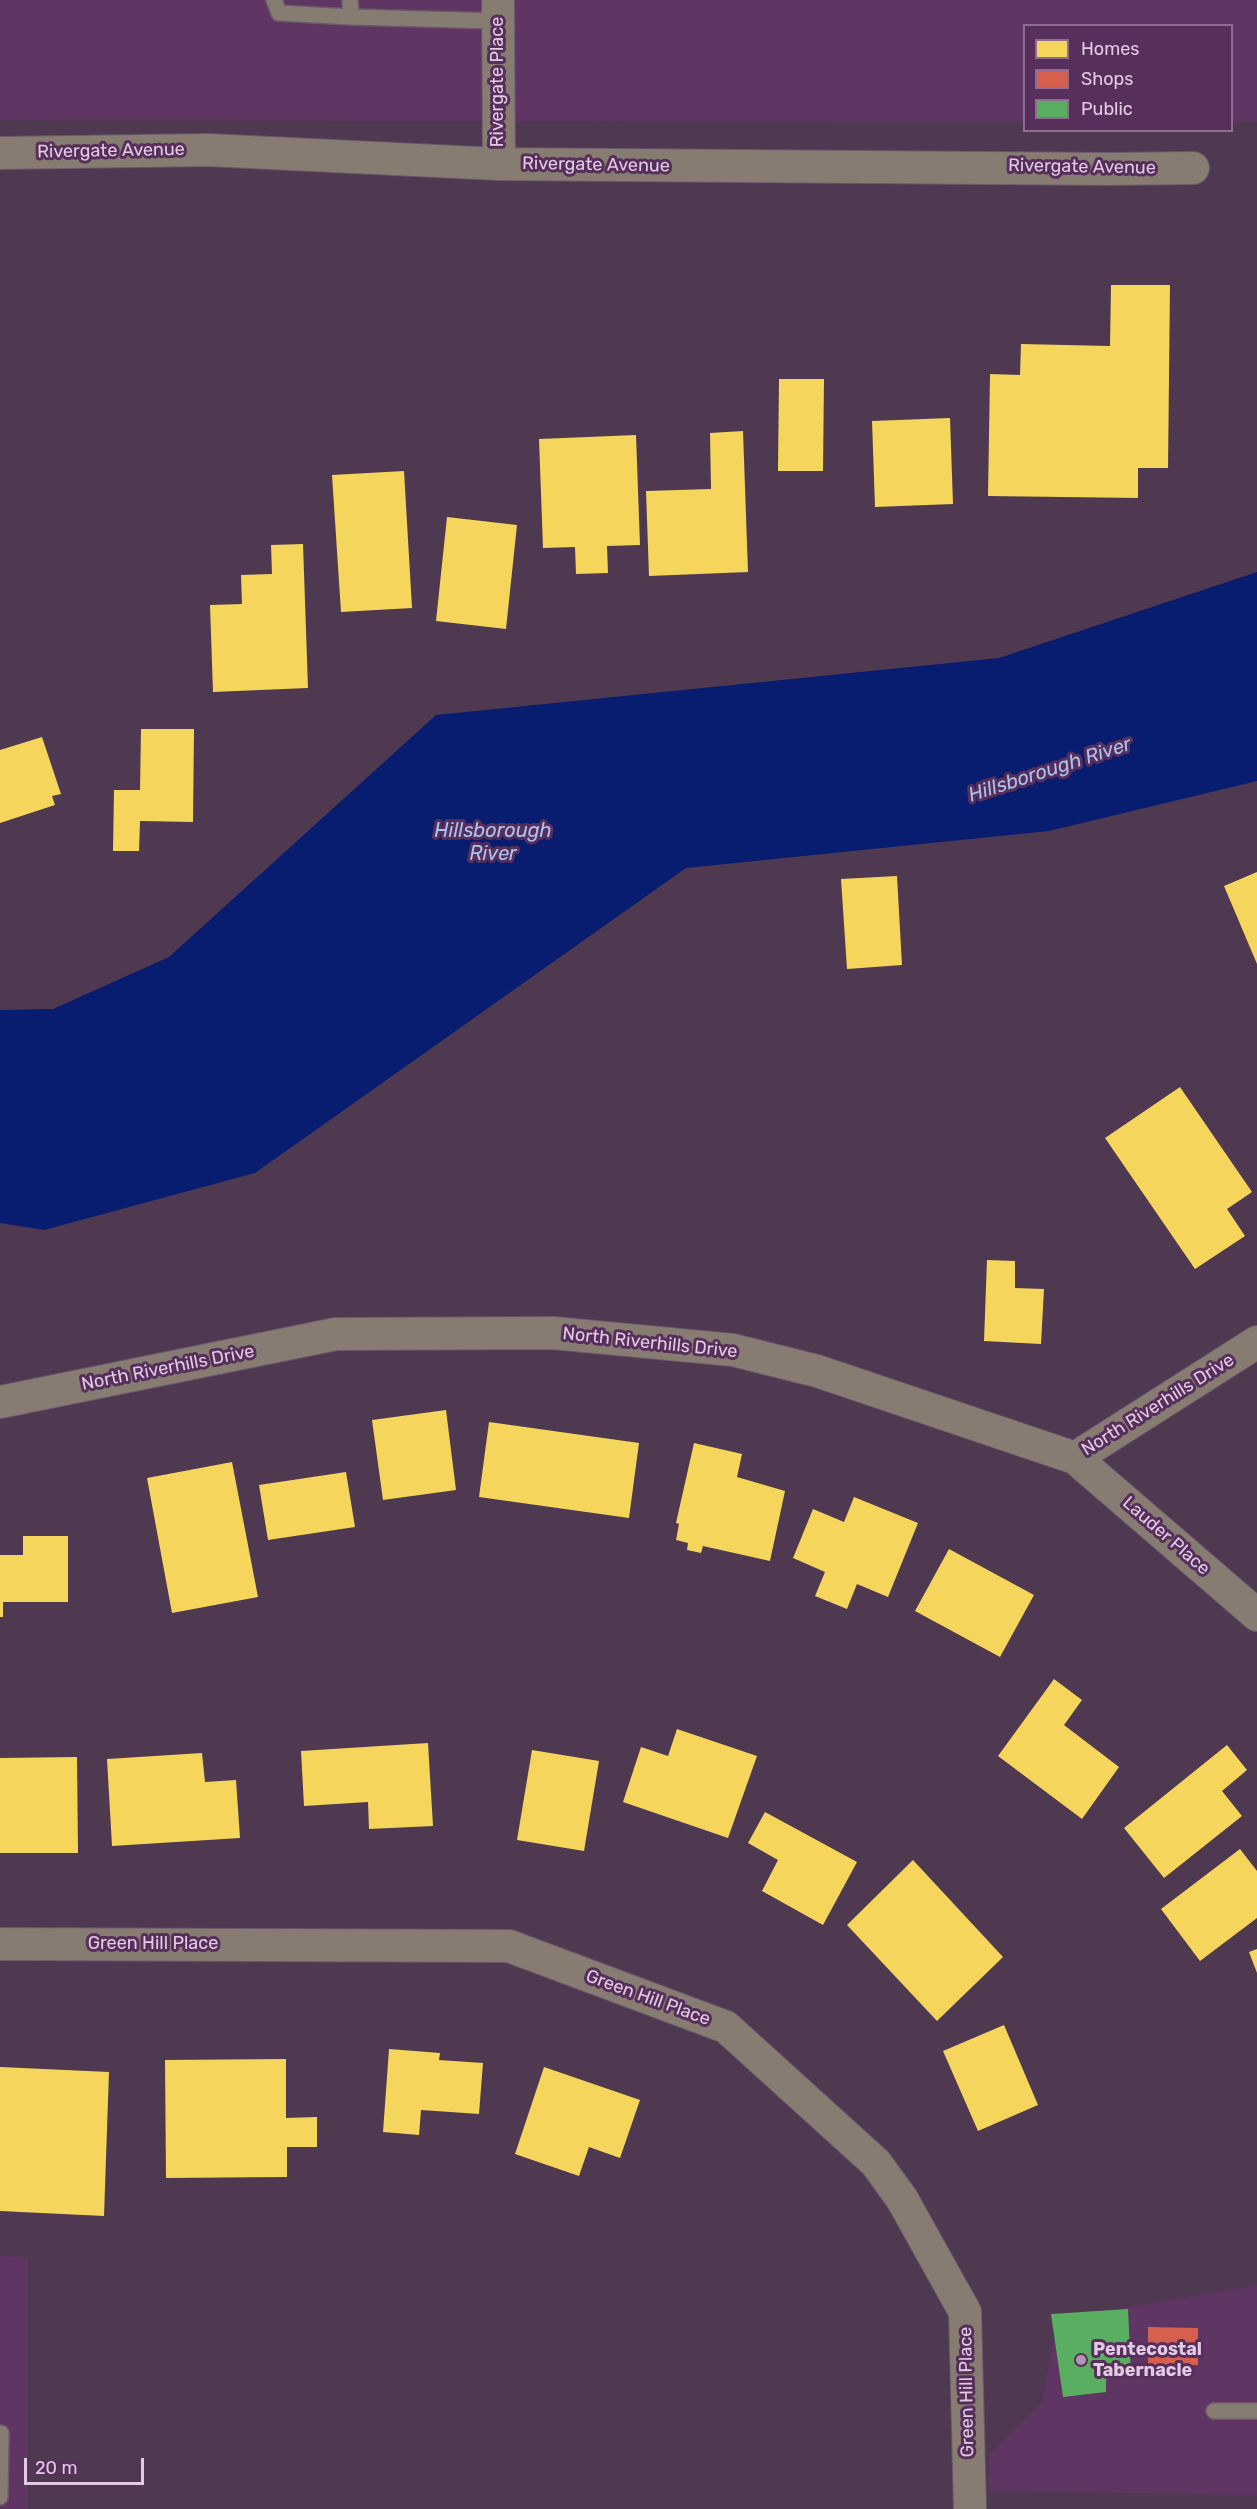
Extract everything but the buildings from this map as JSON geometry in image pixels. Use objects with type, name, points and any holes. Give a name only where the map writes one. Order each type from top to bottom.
[{"type":"street","name":"Rivergate Place","points":[[498,11],[499,164]]},
{"type":"street","name":"Rivergate Avenue","points":[[0,153],[208,150],[499,164],[1193,168]]},
{"type":"street","name":"North Riverhills Drive","points":[[0,1402],[336,1334],[553,1333],[733,1350],[817,1371],[1075,1458],[1257,1342]]},
{"type":"street","name":"Lauder Place","points":[[1075,1458],[1257,1615]]},
{"type":"street","name":"Green Hill Place","points":[[0,1944],[509,1946],[726,2027],[876,2163],[902,2199],[965,2312],[970,2509]]},
{"type":"lane","points":[[274,0],[279,13],[351,17],[498,11]]},
{"type":"lane","points":[[350,0],[351,17]]},
{"type":"lane","points":[[1214,2411],[1257,2411]]},
{"type":"lane","points":[[0,2497],[1,2433]]},
{"type":"shaded area","points":[[0,0],[1257,0],[1257,122],[1233,122],[1233,24],[1023,24],[1023,122],[0,120]]},
{"type":"shaded area","points":[[0,2256],[28,2257],[28,2509],[0,2509]]},
{"type":"shaded area","points":[[1257,2285],[1257,2495],[989,2491],[989,2454],[1042,2402],[1056,2324],[1079,2316]]},
{"type":"water","name":"Hillsborough River","points":[[1257,572],[1257,781],[1049,831],[686,868],[255,1173],[44,1230],[0,1223],[0,1010],[53,1009],[169,957],[436,715],[999,658]]},
{"type":"place","name":"Pentecostal Tabernacle","points":[[1081,2360]]}]
